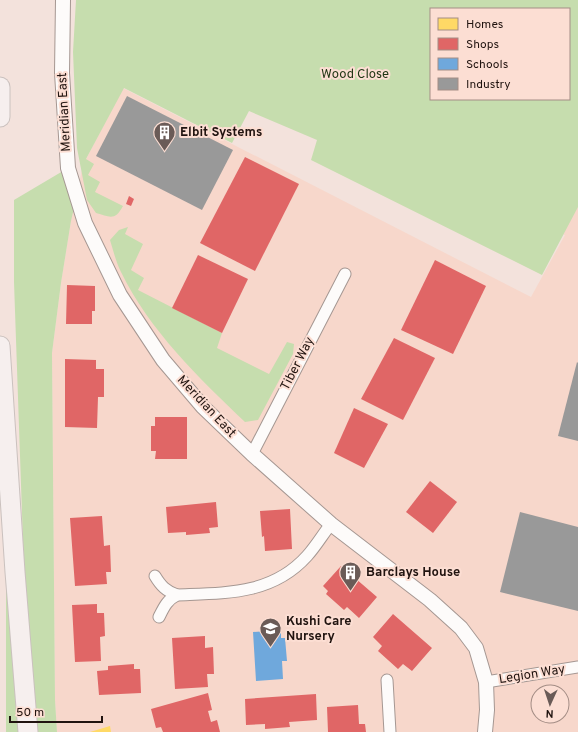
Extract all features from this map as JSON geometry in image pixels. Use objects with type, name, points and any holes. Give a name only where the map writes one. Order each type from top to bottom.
[{"type":"highway","points":[[0,87],[0,117]]},
{"type":"highway","points":[[0,346],[15,572],[28,732]]},
{"type":"street","name":"Meridian East","points":[[63,0],[62,73],[68,168],[85,223],[120,295],[163,360],[203,407],[252,454],[331,524],[430,600],[461,628],[476,648],[486,682],[487,710],[485,732]]},
{"type":"street","name":"Tiber Way","points":[[252,454],[345,274]]},
{"type":"street","points":[[155,576],[161,586],[168,592],[177,595],[240,592],[265,585],[288,572],[307,556],[331,524]]},
{"type":"street","points":[[159,617],[166,603],[172,597],[177,595]]},
{"type":"street","name":"Legion Way","points":[[486,682],[578,667]]},
{"type":"street","points":[[387,680],[390,732]]},
{"type":"shaded area","points":[[123,88],[531,297],[565,235],[556,232],[578,192],[578,732],[57,732],[55,700],[52,353],[71,221],[83,165]]},
{"type":"green space","name":"Wood Close","points":[[76,0],[578,0],[578,207],[542,275],[311,160],[317,140],[249,111],[232,143],[124,88],[86,159],[94,164],[88,175],[100,182],[95,192],[123,206],[115,216],[112,217],[96,213],[87,200],[77,148],[73,52]]},
{"type":"green space","points":[[68,168],[77,195],[71,221],[61,283],[52,353],[55,700],[57,732],[37,732],[24,571],[14,282],[14,200]]},
{"type":"green space","points":[[128,227],[125,234],[143,244],[131,270],[144,278],[138,290],[222,333],[217,348],[269,374],[287,342],[294,344],[293,354],[258,420],[245,422],[176,352],[146,314],[132,293],[121,272],[110,240],[119,230]]},
{"type":"green space","points":[[6,574],[28,732],[6,732]]},
{"type":"building: Homes","points":[[110,726],[111,732],[90,732]]},
{"type":"building: Shops","points":[[245,157],[299,184],[255,271],[200,243]]},
{"type":"building: Shops","points":[[129,196],[134,199],[131,206],[126,204]]},
{"type":"building: Shops","points":[[198,255],[248,279],[222,333],[172,308]]},
{"type":"building: Shops","points":[[435,260],[486,286],[453,354],[401,330]]},
{"type":"building: Shops","points":[[67,285],[95,286],[95,311],[92,311],[92,324],[66,324]]},
{"type":"building: Shops","points":[[394,338],[435,358],[403,420],[361,399]]},
{"type":"building: Shops","points":[[65,359],[96,360],[96,369],[104,369],[104,397],[98,397],[97,428],[65,427]]},
{"type":"building: Shops","points":[[354,408],[388,424],[364,468],[334,453]]},
{"type":"building: Shops","points":[[155,417],[187,417],[187,459],[155,459],[156,451],[151,451],[151,426],[155,426]]},
{"type":"building: Shops","points":[[430,481],[457,502],[433,533],[406,512]]},
{"type":"building: Shops","points":[[216,502],[218,527],[209,528],[210,533],[186,535],[186,532],[168,533],[166,507]]},
{"type":"building: Shops","points":[[290,509],[292,549],[265,551],[264,536],[262,537],[260,511]]},
{"type":"building: Shops","points":[[102,516],[104,546],[110,545],[111,572],[106,572],[107,584],[75,586],[70,518]]},
{"type":"building: Shops","name":"Barclays House","points":[[341,566],[377,597],[359,618],[347,607],[344,610],[326,594],[328,591],[323,586]]},
{"type":"building: Shops","points":[[97,604],[97,613],[104,613],[105,636],[100,637],[101,661],[75,662],[72,605]]},
{"type":"building: Shops","points":[[393,614],[432,648],[412,671],[403,664],[398,669],[378,651],[382,646],[373,637]]},
{"type":"building: Shops","points":[[205,636],[205,648],[213,647],[214,674],[207,674],[208,687],[175,689],[172,638]]},
{"type":"building: Shops","points":[[134,664],[134,669],[140,669],[141,693],[99,695],[97,671],[108,670],[108,666]]},
{"type":"building: Shops","points":[[208,693],[212,710],[208,711],[211,722],[217,720],[220,732],[163,732],[161,727],[156,728],[151,709]]},
{"type":"building: Shops","points":[[316,694],[317,720],[289,722],[290,727],[265,729],[265,724],[246,725],[245,699]]},
{"type":"building: Shops","points":[[358,705],[359,724],[365,724],[366,732],[328,732],[327,707]]},
{"type":"building: Schools","name":"Kushi Care Nursery","points":[[281,630],[281,638],[285,638],[287,661],[282,661],[283,679],[256,681],[253,632]]},
{"type":"building: Industry","name":"Elbit Systems","points":[[127,96],[233,150],[202,210],[96,156]]},
{"type":"building: Industry","points":[[577,362],[578,363],[578,441],[558,436]]},
{"type":"building: Industry","points":[[520,512],[578,527],[578,611],[500,592]]},
{"type":"place","name":"Elbit Systems","points":[[164,152]]},
{"type":"place","name":"Barclays House","points":[[350,592]]},
{"type":"place","name":"Kushi Care Nursery","points":[[270,648]]}]
